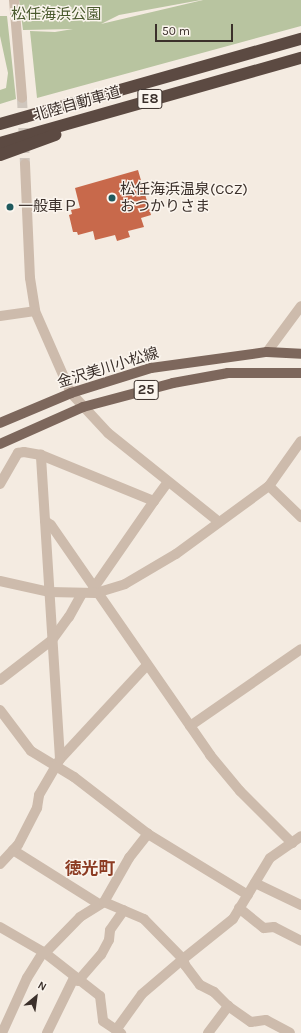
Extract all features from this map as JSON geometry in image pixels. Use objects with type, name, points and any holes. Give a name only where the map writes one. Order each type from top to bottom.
[{"type":"highway","name":"北陸自動車道","points":[[0,124],[186,70],[301,39]]},
{"type":"highway","name":"北陸自動車道","points":[[0,143],[190,88],[301,58]]},
{"type":"highway","points":[[0,118],[155,75],[186,70]]},
{"type":"highway","points":[[0,155],[190,88]]},
{"type":"main road","name":"金沢美川小松線","points":[[0,423],[71,393],[151,368],[267,352],[301,354]]},
{"type":"main road","name":"金沢美川小松線","points":[[0,444],[83,407],[172,383],[228,374],[301,373]]},
{"type":"street","points":[[14,0],[22,98]]},
{"type":"street","points":[[25,164],[30,278],[35,311],[71,393],[83,407],[167,483],[218,522]]},
{"type":"street","points":[[267,352],[301,306]]},
{"type":"street","points":[[0,316],[35,311]]},
{"type":"street","points":[[0,581],[49,592],[82,594],[125,584],[176,554],[269,486],[301,441]]},
{"type":"street","points":[[0,484],[18,453],[41,455],[154,501]]},
{"type":"street","points":[[41,455],[58,762]]},
{"type":"street","points":[[94,591],[167,483]]},
{"type":"street","points":[[269,486],[301,517]]},
{"type":"street","points":[[45,521],[51,525],[94,591],[190,726],[240,791],[292,843]]},
{"type":"street","points":[[0,680],[52,640],[69,617],[82,594]]},
{"type":"street","points":[[190,726],[301,649]]},
{"type":"street","points":[[0,864],[13,850],[58,762],[147,665]]},
{"type":"street","points":[[0,710],[31,751],[58,762],[148,834],[248,894]]},
{"type":"street","points":[[4,1032],[27,978],[44,952],[80,917],[102,903],[129,858],[148,834]]},
{"type":"street","points":[[0,927],[44,952],[76,980],[100,996],[103,1021],[119,1031],[142,994],[223,928],[256,883],[270,858],[301,836]]},
{"type":"street","points":[[13,850],[102,903],[124,910],[144,919],[184,959],[185,965],[200,985],[214,992],[228,1006],[250,1022],[266,1020],[290,1033]]},
{"type":"street","points":[[256,883],[301,905]]},
{"type":"street","points":[[239,908],[264,928],[274,927],[301,941]]},
{"type":"street","points":[[47,1033],[76,980],[101,955],[109,940],[110,930],[124,910]]},
{"type":"street","points":[[208,1033],[228,1006]]},
{"type":"green space","name":"松任海浜公園","points":[[19,0],[201,0],[119,15],[101,24],[203,0],[301,0],[301,26],[37,98],[30,31],[55,32],[73,29],[23,30]]},
{"type":"green space","points":[[0,16],[7,16],[16,99],[0,104],[0,90],[6,88],[8,73],[0,36]]},
{"type":"building","name":"松任海浜温泉(CCZ) おつかりさま","points":[[138,170],[151,215],[141,218],[144,227],[128,231],[130,237],[117,241],[115,235],[95,240],[93,231],[78,235],[77,232],[73,232],[69,215],[72,214],[71,210],[80,208],[75,188]]},
{"type":"tunnel","points":[[22,98],[25,164]]},
{"type":"place","name":"松任海浜温泉(CCZ) おつかりさま","points":[[112,198]]},
{"type":"place","name":"一般車Ｐ","points":[[10,207]]},
{"type":"district","name":"徳光町","points":[[90,869]]}]
